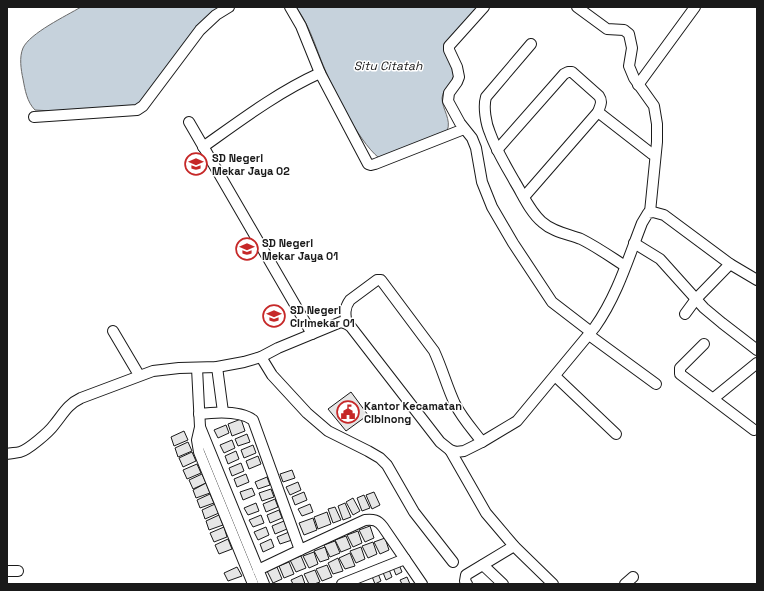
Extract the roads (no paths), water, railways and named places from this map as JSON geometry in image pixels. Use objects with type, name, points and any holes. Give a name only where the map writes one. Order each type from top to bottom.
[{"type":"street","points":[[34,117],[136,110],[143,106],[200,30],[216,15],[229,7]]},
{"type":"street","points":[[290,7],[302,26],[320,73],[368,164],[375,164],[464,129]]},
{"type":"street","points":[[484,7],[451,43],[448,50],[457,67],[459,77],[447,98],[460,123],[474,142],[482,182],[492,207],[513,243],[552,302],[590,334],[656,384]]},
{"type":"street","points":[[7,454],[26,449],[53,426],[62,413],[74,401],[153,371],[222,366],[261,357],[278,348],[341,322],[351,327],[440,442],[450,450],[456,452],[464,451],[482,442],[521,417],[590,334],[605,313],[642,223],[650,212],[657,142],[657,124],[654,106],[638,85],[629,66],[632,48],[629,34],[624,30],[606,29],[577,7]]},
{"type":"street","points":[[638,85],[695,7]]},
{"type":"street","points":[[531,44],[485,100],[489,132],[497,150],[535,215],[548,226],[587,242],[625,266]]},
{"type":"street","points":[[497,150],[564,74],[568,72],[572,72],[602,99],[598,112],[524,197]]},
{"type":"street","points":[[203,147],[244,117],[284,92],[320,73]]},
{"type":"street","points":[[598,112],[652,154]]},
{"type":"street","points":[[189,122],[312,334]]},
{"type":"street","points":[[650,212],[658,213],[672,221],[730,264],[757,280]]},
{"type":"street","points":[[634,243],[660,260],[696,299],[722,323],[757,350]]},
{"type":"street","points":[[685,314],[696,299],[730,264]]},
{"type":"street","points":[[347,324],[345,311],[350,300],[377,280],[381,280],[434,351],[455,403],[464,419],[482,442]]},
{"type":"street","points":[[112,331],[140,375]]},
{"type":"street","points":[[704,344],[682,366],[680,372],[683,377],[714,398],[754,430]]},
{"type":"street","points":[[261,357],[272,375],[307,413],[328,431],[368,451],[383,462],[414,512],[453,562]]},
{"type":"street","points":[[714,398],[757,362]]},
{"type":"street","points":[[222,366],[223,412]]},
{"type":"street","points":[[197,368],[200,414],[200,427],[197,440],[199,452],[253,584]]},
{"type":"street","points":[[556,376],[616,434]]},
{"type":"street","points":[[200,414],[223,412],[245,416],[253,420],[300,550]]},
{"type":"street","points":[[200,427],[264,584]]},
{"type":"street","points":[[450,450],[486,513],[514,546],[553,584]]},
{"type":"street","points":[[258,570],[365,520],[374,519],[383,527],[422,584]]},
{"type":"street","points":[[467,584],[465,581],[466,575],[514,546]]},
{"type":"street","points":[[342,584],[405,558]]},
{"type":"street","points":[[483,565],[503,584]]},
{"type":"street","points":[[7,571],[18,570]]},
{"type":"street","points":[[625,584],[633,577]]},
{"type":"water","points":[[81,7],[225,7],[140,105],[70,112],[35,110],[27,96],[22,75],[21,59],[23,48],[27,42],[40,31]]},
{"type":"water","name":"Situ Citatah","points":[[296,7],[478,7],[444,44],[445,52],[452,65],[454,73],[454,77],[444,91],[442,98],[448,119],[447,131],[379,158],[362,139],[338,98],[307,26]]},
{"type":"place","name":"SD Negeri Mekar Jaya 02","points":[[196,164]]},
{"type":"place","name":"SD Negeri Mekar Jaya 01","points":[[247,249]]},
{"type":"place","name":"SD Negeri Cirimekar 01","points":[[274,316]]},
{"type":"place","name":"Kantor Kecamatan Cibinong","points":[[348,412]]}]
